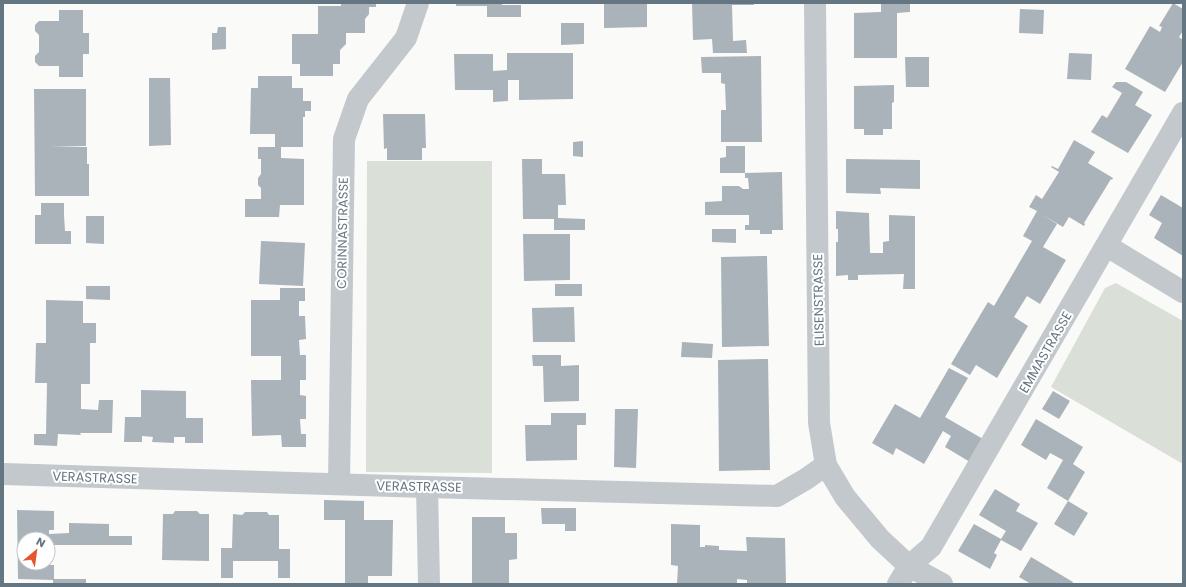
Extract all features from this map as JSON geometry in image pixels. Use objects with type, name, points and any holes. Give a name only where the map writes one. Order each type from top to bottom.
[{"type":"street","name":"CORINNASTRASSE","points":[[339,484],[344,139],[358,99],[406,38],[418,3]]},
{"type":"street","name":"ELISENSTRASSE","points":[[815,3],[819,423],[826,465],[845,497],[880,539],[903,575],[942,584]]},
{"type":"street","name":"EMMASTRASSE","points":[[903,575],[931,547],[1183,113]]},
{"type":"street","points":[[1107,246],[1183,292]]},
{"type":"street","name":"VERASTRASSE","points":[[3,474],[777,496],[826,465]]},
{"type":"street","points":[[427,487],[429,584]]},
{"type":"shaded area","points":[[367,161],[492,161],[492,473],[366,472]]},
{"type":"shaded area","points":[[1116,283],[1183,321],[1183,464],[1051,387],[1105,288]]},
{"type":"building","points":[[341,3],[376,3],[376,7],[369,7],[369,14],[365,19],[365,33],[346,33],[346,44],[340,50],[340,64],[333,64],[333,76],[300,76],[300,64],[292,64],[292,34],[318,34],[318,6],[341,6]]},
{"type":"building","points":[[456,3],[502,3],[502,5],[521,5],[521,17],[487,17],[487,6],[456,6]]},
{"type":"building","points":[[604,3],[647,3],[647,27],[604,28]]},
{"type":"building","points":[[692,3],[754,3],[754,5],[732,5],[733,41],[746,40],[747,53],[713,53],[712,39],[693,40]]},
{"type":"building","points":[[881,3],[910,3],[910,12],[897,13],[897,58],[854,58],[854,13],[881,12]]},
{"type":"building","points":[[1173,3],[1183,9],[1183,31],[1179,37],[1183,40],[1183,62],[1165,92],[1125,69],[1150,26],[1160,32],[1162,27],[1159,26]]},
{"type":"building","points":[[1020,9],[1044,10],[1043,34],[1019,33]]},
{"type":"building","points":[[59,10],[83,10],[83,33],[89,33],[89,54],[83,54],[83,77],[59,77],[59,66],[39,66],[35,62],[35,56],[39,52],[39,35],[35,31],[35,25],[39,21],[59,21]]},
{"type":"building","points":[[561,23],[584,23],[584,44],[561,45]]},
{"type":"building","points":[[218,27],[226,27],[226,49],[212,50],[212,33],[217,33]]},
{"type":"building","points":[[507,53],[573,53],[573,99],[519,100],[519,80],[508,80],[508,101],[493,102],[493,90],[455,90],[454,54],[493,54],[493,71],[507,70]]},
{"type":"building","points":[[1069,53],[1092,54],[1091,80],[1067,79]]},
{"type":"building","points":[[761,56],[762,142],[721,142],[721,110],[726,110],[725,84],[721,83],[721,73],[702,73],[701,57]]},
{"type":"building","points":[[905,57],[929,57],[929,87],[906,87]]},
{"type":"building","points":[[258,76],[292,76],[292,88],[303,88],[303,101],[311,101],[311,111],[305,111],[305,117],[303,117],[303,147],[281,147],[281,158],[304,159],[304,205],[280,205],[279,217],[245,217],[245,199],[261,199],[261,188],[258,185],[258,178],[261,174],[261,159],[258,159],[258,147],[275,147],[275,134],[250,134],[251,88],[258,88]]},
{"type":"building","points":[[149,78],[170,78],[171,145],[149,146]]},
{"type":"building","points":[[1116,82],[1126,82],[1143,92],[1135,105],[1152,115],[1128,153],[1091,132],[1102,115],[1107,118],[1122,93],[1112,87]]},
{"type":"building","points":[[894,85],[892,129],[883,129],[883,135],[864,135],[864,129],[854,129],[854,86]]},
{"type":"building","points":[[34,89],[86,89],[86,146],[50,147],[87,147],[87,164],[89,164],[89,196],[35,196]]},
{"type":"building","points":[[383,114],[425,114],[426,148],[422,148],[422,160],[387,160],[387,148],[384,149]]},
{"type":"building","points":[[1074,140],[1095,152],[1088,163],[1113,178],[1084,223],[1084,226],[1069,217],[1063,227],[1041,214],[1057,224],[1043,247],[1066,260],[1040,304],[1027,296],[1014,317],[1028,326],[997,378],[976,365],[970,375],[951,364],[988,302],[994,306],[1032,241],[1023,236],[1037,211],[1029,207],[1036,195],[1042,199],[1059,172],[1051,167],[1052,166],[1058,169]]},
{"type":"building","points":[[583,141],[583,157],[573,156],[573,142]]},
{"type":"building","points":[[726,146],[745,146],[745,173],[720,173],[720,158],[726,157]]},
{"type":"building","points":[[522,159],[542,159],[542,174],[565,174],[566,205],[558,205],[558,218],[585,219],[585,230],[554,230],[554,219],[523,219]]},
{"type":"building","points":[[846,159],[920,160],[920,189],[880,188],[881,194],[846,193]]},
{"type":"building","points":[[782,172],[783,230],[772,230],[772,234],[760,234],[760,230],[745,230],[745,225],[749,225],[749,215],[705,215],[705,202],[722,201],[722,186],[739,186],[743,189],[749,189],[748,178],[745,178],[745,173]]},
{"type":"building","points":[[1161,195],[1183,208],[1183,256],[1154,238],[1162,223],[1149,215]]},
{"type":"building","points":[[41,203],[64,203],[64,215],[41,215]]},
{"type":"building","points":[[836,211],[869,213],[870,253],[883,253],[883,242],[889,241],[889,215],[915,216],[915,289],[903,289],[904,274],[858,275],[858,280],[848,280],[848,275],[836,276],[836,242],[838,242],[838,229],[836,229]]},
{"type":"building","points":[[35,215],[64,215],[65,231],[71,231],[71,244],[35,244]]},
{"type":"building","points":[[86,216],[104,216],[104,244],[86,243]]},
{"type":"building","points":[[712,229],[736,229],[736,243],[712,242]]},
{"type":"building","points":[[523,234],[570,234],[570,280],[524,281]]},
{"type":"building","points":[[261,241],[305,243],[303,286],[259,284]]},
{"type":"building","points":[[767,256],[769,346],[722,347],[721,257]]},
{"type":"building","points":[[555,284],[582,284],[582,296],[555,296]]},
{"type":"building","points":[[86,286],[110,286],[110,300],[86,299]]},
{"type":"building","points":[[280,288],[305,288],[305,301],[299,301],[299,316],[305,316],[306,339],[299,340],[300,355],[306,355],[306,380],[300,380],[300,395],[306,396],[306,419],[300,419],[301,434],[306,434],[306,447],[282,447],[281,435],[252,436],[251,380],[281,380],[281,356],[251,356],[251,300],[280,300]]},
{"type":"building","points":[[46,300],[83,301],[83,323],[96,323],[96,343],[90,343],[90,384],[81,384],[81,409],[98,410],[99,400],[113,400],[112,433],[80,433],[81,435],[58,434],[57,446],[34,445],[34,434],[46,434],[47,383],[35,383],[36,343],[46,343]]},
{"type":"building","points":[[574,307],[575,342],[533,342],[532,308]]},
{"type":"building","points":[[682,342],[713,344],[712,358],[681,357]]},
{"type":"building","points":[[532,355],[561,355],[561,366],[579,365],[579,401],[544,402],[543,366],[533,366]]},
{"type":"building","points":[[768,359],[770,470],[719,471],[718,360]]},
{"type":"building","points":[[949,368],[968,378],[945,417],[983,439],[970,462],[945,447],[951,436],[943,431],[924,464],[896,448],[893,455],[872,443],[895,404],[920,418]]},
{"type":"building","points":[[141,390],[186,391],[186,418],[203,418],[203,443],[185,443],[185,437],[174,437],[174,443],[152,442],[153,437],[142,436],[142,442],[124,442],[125,417],[141,417]]},
{"type":"building","points":[[1053,391],[1070,401],[1059,419],[1042,409]]},
{"type":"building","points":[[615,409],[638,409],[636,468],[614,467]]},
{"type":"building","points":[[551,413],[586,413],[586,425],[577,425],[577,460],[526,461],[525,425],[551,425]]},
{"type":"building","points":[[1036,419],[1083,447],[1073,464],[1085,472],[1068,501],[1047,488],[1063,460],[1050,453],[1046,460],[1021,445]]},
{"type":"building","points":[[995,489],[1020,504],[1016,511],[1038,523],[1021,551],[1001,540],[994,553],[997,555],[990,569],[958,551],[974,524],[1001,539],[1006,531],[979,515]]},
{"type":"building","points":[[324,500],[364,501],[364,520],[393,520],[392,576],[368,576],[368,584],[345,584],[345,520],[324,520]]},
{"type":"building","points":[[1068,501],[1088,513],[1074,536],[1054,524]]},
{"type":"building","points":[[541,508],[576,508],[576,531],[565,531],[565,524],[542,524]]},
{"type":"building","points":[[17,510],[54,511],[54,530],[17,531]]},
{"type":"building","points":[[175,511],[197,511],[200,514],[209,514],[209,561],[162,560],[163,514],[173,514]]},
{"type":"building","points":[[245,512],[267,512],[269,515],[279,515],[279,549],[290,549],[290,578],[278,578],[278,561],[233,561],[233,578],[221,578],[221,548],[232,548],[233,514],[242,515]]},
{"type":"building","points":[[472,517],[505,517],[505,533],[517,533],[517,559],[509,560],[509,584],[472,584]]},
{"type":"building","points":[[69,523],[109,524],[109,536],[132,536],[132,545],[56,545],[56,534],[69,533]]},
{"type":"building","points":[[671,524],[700,525],[700,547],[705,547],[705,545],[719,546],[719,550],[747,551],[746,537],[785,538],[786,584],[747,584],[747,580],[737,579],[737,584],[677,584],[678,566],[671,565]]},
{"type":"building","points":[[1031,557],[1073,582],[1072,584],[1031,584],[1019,577]]},
{"type":"building","points":[[18,571],[54,571],[54,579],[86,579],[86,584],[53,584],[53,580],[18,579]]}]
